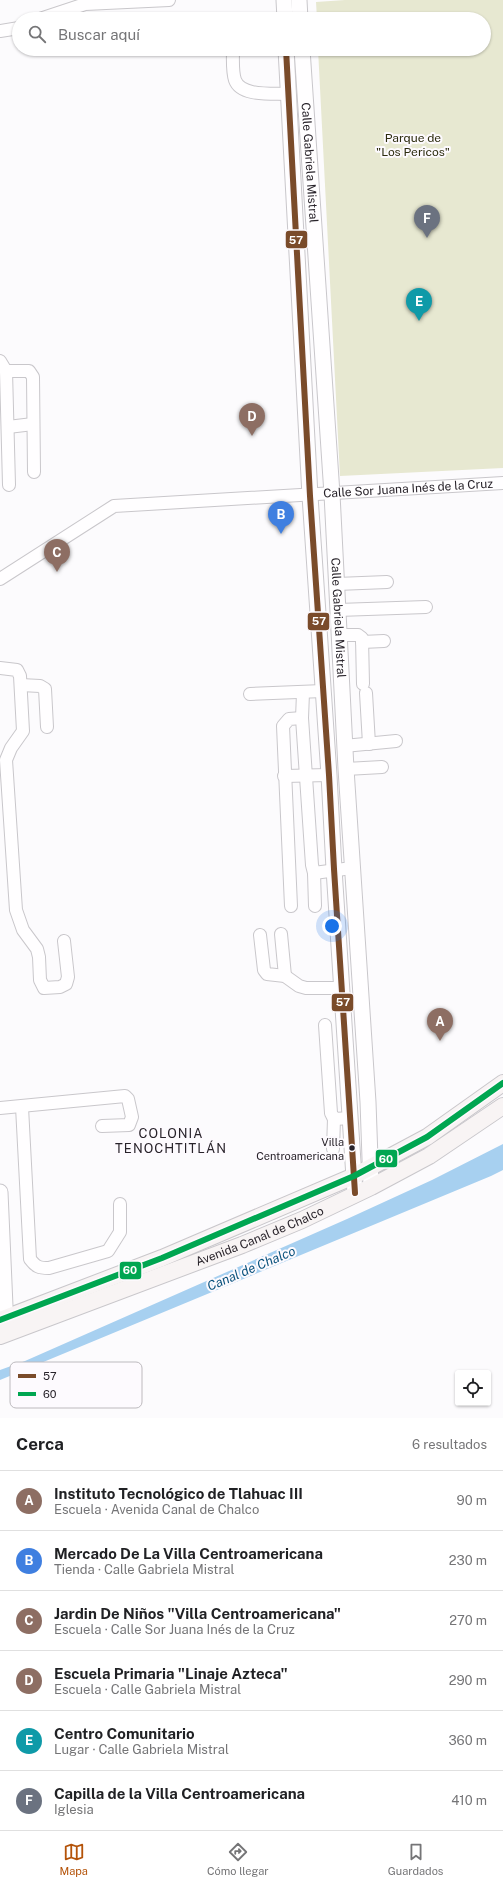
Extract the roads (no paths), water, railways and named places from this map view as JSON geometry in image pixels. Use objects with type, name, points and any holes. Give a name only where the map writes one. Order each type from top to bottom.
[{"type":"main road","name":"Avenida Canal de Chalco","points":[[3,1327],[354,1176],[427,1137],[503,1083]]},
{"type":"main road","name":"Avenida Canal de Chalco","points":[[3,1327],[242,1245],[302,1220],[356,1193],[372,1187],[429,1156],[503,1106]]},
{"type":"street","points":[[61,12],[85,4],[169,0]]},
{"type":"street","points":[[284,0],[285,12]]},
{"type":"street","points":[[299,0],[300,12]]},
{"type":"street","points":[[0,31],[12,29]]},
{"type":"street","points":[[233,56],[234,79],[238,88],[245,91],[288,94]]},
{"type":"street","name":"Calle Gabriela Mistral","points":[[286,56],[310,496],[356,1193]]},
{"type":"street","name":"Calle Gabriela Mistral","points":[[302,56],[332,494],[344,746],[368,1102],[372,1187]]},
{"type":"street","points":[[9,485],[8,427],[3,366],[29,370],[33,377],[34,472]]},
{"type":"street","points":[[8,427],[33,424]]},
{"type":"street","name":"Calle Sor Juana Inés de la Cruz","points":[[0,580],[114,506],[310,496],[503,483]]},
{"type":"street","points":[[336,584],[387,582]]},
{"type":"street","points":[[338,610],[426,607]]},
{"type":"street","points":[[339,635],[358,635],[362,638],[369,744]]},
{"type":"street","points":[[362,642],[384,641]]},
{"type":"street","points":[[0,668],[17,670],[21,685],[24,731],[11,748],[6,760],[16,910],[23,930],[37,949],[39,957],[40,980],[44,988],[60,988],[66,984],[68,977],[64,941]]},
{"type":"street","points":[[21,685],[40,686],[45,689],[47,727]]},
{"type":"street","points":[[250,694],[323,691]]},
{"type":"street","points":[[303,693],[302,718],[315,906]]},
{"type":"street","points":[[291,906],[284,776],[283,726],[289,719],[302,718]]},
{"type":"street","points":[[344,746],[396,741]]},
{"type":"street","points":[[346,769],[382,767]]},
{"type":"street","points":[[284,776],[329,775]]},
{"type":"street","points":[[290,867],[313,869],[352,868]]},
{"type":"street","points":[[281,934],[285,976]]},
{"type":"street","points":[[260,935],[264,970],[267,974],[285,976],[299,986],[306,988],[342,988]]},
{"type":"street","points":[[325,1025],[331,1114],[334,1119],[333,1149]]},
{"type":"street","points":[[0,1108],[125,1096],[128,1099],[132,1117],[129,1125],[102,1126]]},
{"type":"street","points":[[22,1107],[30,1259],[34,1265],[39,1268],[49,1268],[108,1251],[120,1232],[120,1204]]},
{"type":"street","points":[[334,1119],[352,1118]]},
{"type":"street","points":[[0,1192],[3,1327]]},
{"type":"water","name":"Canal de Chalco","points":[[503,1144],[503,1170],[491,1176],[43,1362],[22,1362],[347,1219],[432,1180]]},
{"type":"water","points":[[10,1366],[10,1376],[0,1380],[0,1370]]},
{"type":"place","name":"Capilla de la Villa Centroamericana","points":[[427,238]]},
{"type":"place","name":"Centro Comunitario","points":[[419,321]]},
{"type":"place","name":"Escuela Primaria \"Linaje Azteca\"","points":[[252,436]]},
{"type":"place","name":"Mercado De La Villa Centroamericana","points":[[281,534]]},
{"type":"place","name":"Jardin De Niños \"Villa Centroamericana\"","points":[[57,572]]},
{"type":"place","name":"Instituto Tecnológico de Tlahuac III","points":[[440,1041]]},
{"type":"place","name":"Villa Centroamericana","points":[[352,1148]]},
{"type":"district","name":"COLONIA TENOCHTITLÁN","points":[[171,1140]]},
{"type":"park label","name":"Parque de \"Los Pericos\"","points":[[413,145]]}]
